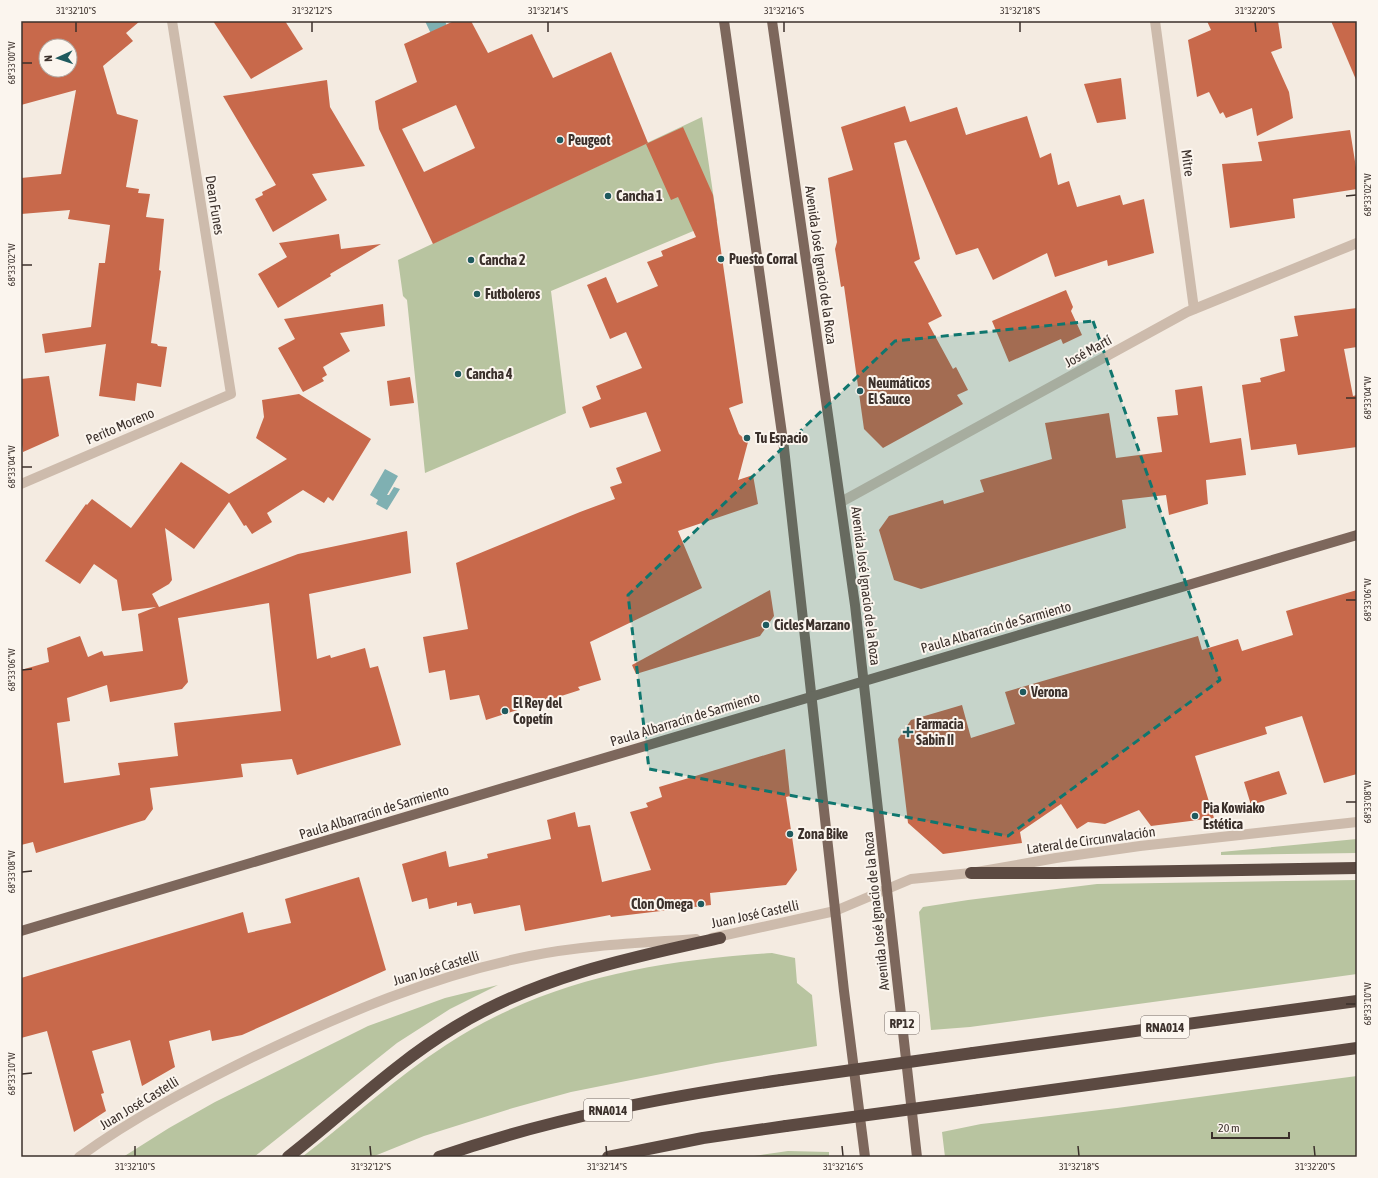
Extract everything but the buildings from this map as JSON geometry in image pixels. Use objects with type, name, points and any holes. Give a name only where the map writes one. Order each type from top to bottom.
[{"type":"highway","points":[[971,873],[1357,868]]},
{"type":"highway","points":[[288,1157],[417,1052],[455,1027],[498,1004],[539,985],[591,968],[720,938]]},
{"type":"highway","name":"RNA014","points":[[439,1157],[508,1135],[580,1116],[699,1092],[1357,1001]]},
{"type":"highway","points":[[608,1157],[703,1138],[1357,1048]]},
{"type":"main road","points":[[724,21],[784,448],[835,911],[865,1157]]},
{"type":"main road","name":"Avenida José Ignacio de la Roza","points":[[772,21],[855,605],[917,1157]]},
{"type":"main road","name":"Paula Albarracín de Sarmiento","points":[[21,931],[1357,535]]},
{"type":"street","name":"Dean Funes","points":[[172,21],[231,394]]},
{"type":"street","name":"Mitre","points":[[1155,21],[1194,309]]},
{"type":"street","name":"José Martí","points":[[841,502],[1194,309],[1357,243]]},
{"type":"street","name":"Perito Moreno","points":[[21,484],[231,394]]},
{"type":"street","name":"Lateral de Circunvalación","points":[[835,911],[910,879],[971,873],[1132,848],[1282,829],[1357,822]]},
{"type":"street","name":"Juan José Castelli","points":[[79,1157],[142,1115],[211,1078],[330,1021],[429,983],[529,956],[601,945],[720,938],[835,911]]},
{"type":"highlighted area","points":[[1093,321],[1220,680],[1008,836],[649,769],[628,595],[895,341]]},
{"type":"green space","name":"Futboleros","points":[[702,117],[717,221],[551,291],[566,413],[425,473],[407,300],[403,296],[398,260]]},
{"type":"green space","points":[[1357,839],[1357,853],[1221,855],[1221,852]]},
{"type":"green space","points":[[1357,880],[1357,974],[970,1027],[931,1030],[919,912],[923,907],[1097,884]]},
{"type":"green space","points":[[772,953],[795,958],[797,983],[812,995],[817,1046],[716,1063],[571,1092],[513,1108],[424,1136],[372,1157],[302,1157],[427,1058],[484,1022],[523,1004],[562,989],[603,977],[644,968],[685,961]]},
{"type":"green space","points":[[498,985],[450,1009],[397,1043],[254,1157],[123,1157],[169,1128],[215,1102],[368,1026],[445,998]]},
{"type":"green space","points":[[1357,1076],[1357,1157],[945,1157],[942,1132],[981,1124],[1117,1108]]},
{"type":"green space","points":[[788,1151],[829,1152],[829,1157],[747,1157]]},
{"type":"water","points":[[425,21],[445,21],[448,29],[432,36]]},
{"type":"water","points":[[385,469],[398,476],[387,495],[389,495],[394,487],[400,489],[387,510],[376,504],[378,500],[370,495]]},
{"type":"place","name":"Peugeot","points":[[560,140]]},
{"type":"place","name":"Cancha 1","points":[[608,196]]},
{"type":"place","name":"Puesto Corral","points":[[721,259]]},
{"type":"place","name":"Cancha 2","points":[[471,260]]},
{"type":"place","name":"Futboleros","points":[[477,294]]},
{"type":"place","name":"Cancha 4","points":[[458,374]]},
{"type":"place","name":"Neumáticos El Sauce","points":[[860,391]]},
{"type":"place","name":"Tu Espacio","points":[[747,438]]},
{"type":"place","name":"Cicles Marzano","points":[[766,625]]},
{"type":"place","name":"Verona","points":[[1023,692]]},
{"type":"place","name":"El Rey del Copetín","points":[[505,711]]},
{"type":"place","name":"Farmacia Sabin II","points":[[908,732]]},
{"type":"place","name":"Pia Kowiako Estética","points":[[1195,816]]},
{"type":"place","name":"Zona Bike","points":[[790,834]]},
{"type":"place","name":"Clon Omega","points":[[701,904]]}]
